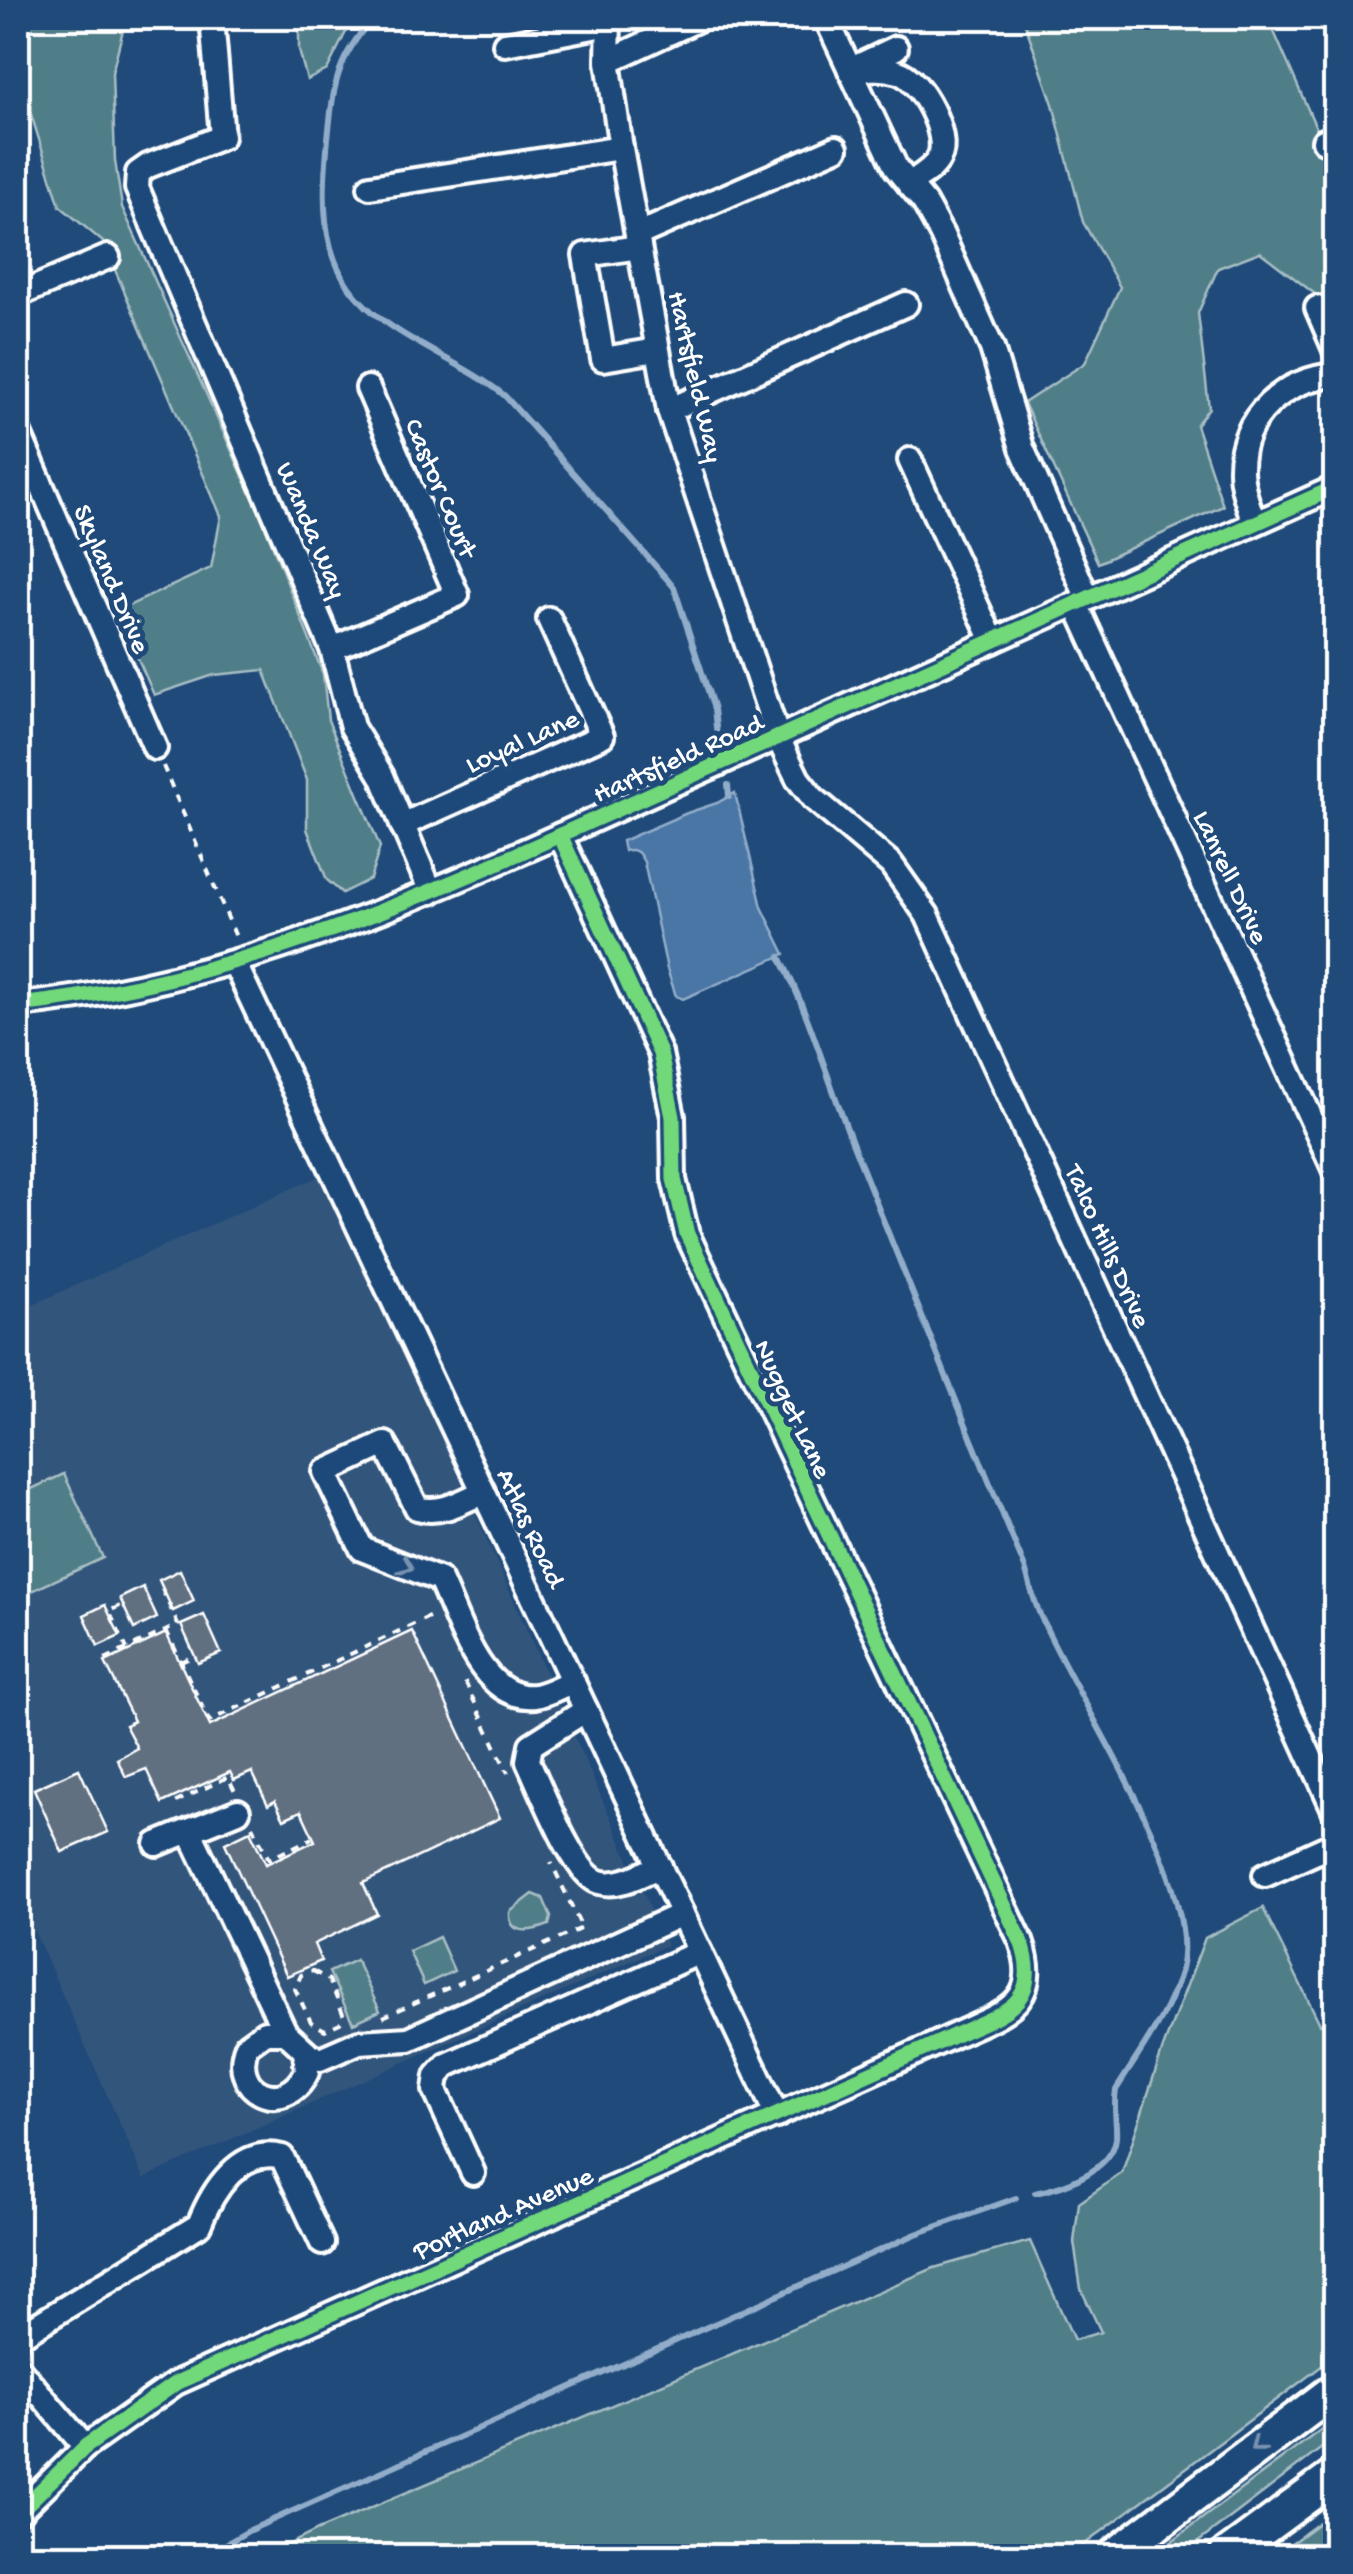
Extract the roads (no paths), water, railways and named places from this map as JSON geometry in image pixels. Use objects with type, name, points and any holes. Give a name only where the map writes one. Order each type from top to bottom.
[{"type":"highway","points":[[1114,2556],[1336,2389]]},
{"type":"highway","points":[[1226,2556],[1336,2475]]},
{"type":"street","name":"Wanda Way","points":[[212,18],[222,137],[148,166],[138,173],[138,188],[332,649],[352,727],[382,776],[431,892]]},
{"type":"street","points":[[608,60],[700,18]]},
{"type":"street","points":[[828,22],[852,18]]},
{"type":"street","points":[[505,44],[600,21]]},
{"type":"street","name":"Hartsfield Way","points":[[600,21],[670,410],[778,738]]},
{"type":"street","name":"Lanrell Drive","points":[[828,22],[896,168],[924,202],[942,236],[992,348],[1022,448],[1082,602],[1336,1173]]},
{"type":"street","points":[[850,70],[896,48]]},
{"type":"street","points":[[850,70],[901,72],[920,89],[943,145],[940,158],[909,184]]},
{"type":"street","points":[[370,187],[621,148]]},
{"type":"street","points":[[657,350],[603,360],[584,255],[638,241],[836,148]]},
{"type":"street","points":[[18,295],[108,257]]},
{"type":"street","points":[[670,410],[906,304]]},
{"type":"street","points":[[1316,308],[1336,352]]},
{"type":"street","points":[[1254,523],[1240,469],[1254,421],[1266,404],[1299,382],[1336,375]]},
{"type":"street","name":"Castor Court","points":[[332,649],[457,595],[368,388]]},
{"type":"street","name":"Skyland Drive","points":[[18,432],[155,748]]},
{"type":"street","points":[[910,460],[994,641]]},
{"type":"street","name":"Hartsfield Road","points":[[18,1005],[113,990],[241,962],[431,892],[1336,487]]},
{"type":"street","name":"Loyal Lane","points":[[402,825],[602,736],[549,619]]},
{"type":"street","name":"Talco Hills Drive","points":[[778,738],[812,798],[891,864],[927,915],[1336,1814]]},
{"type":"street","name":"Nugget Lane","points":[[560,836],[660,1053],[673,1118],[674,1179],[687,1234],[1021,1941],[1029,1962],[1027,1988]]},
{"type":"street","name":"Atlas Road","points":[[241,962],[777,2116]]},
{"type":"street","points":[[484,1492],[443,1510],[417,1508],[385,1444],[325,1472],[362,1549],[440,1580],[492,1683],[523,1696],[541,1696],[573,1681]]},
{"type":"street","points":[[586,1710],[531,1745],[528,1762],[578,1868],[600,1882],[624,1882],[660,1866]]},
{"type":"street","points":[[157,1844],[238,1810]]},
{"type":"street","points":[[190,1832],[284,2032],[320,2059],[359,2042],[409,2040],[682,1914]]},
{"type":"street","points":[[1265,1875],[1336,1844]]},
{"type":"street","points":[[472,2173],[435,2090],[437,2076],[447,2065],[700,1952]]},
{"type":"street","name":"Portland Avenue","points":[[18,2512],[85,2447],[176,2383],[1000,2014],[1019,2000],[1027,1988]]},
{"type":"street","points":[[284,2032],[266,2032],[247,2045],[242,2068],[252,2088],[273,2096],[294,2091],[307,2072],[305,2051]]},
{"type":"street","points":[[18,2337],[200,2225],[211,2195],[234,2168],[268,2153],[282,2157],[322,2243]]},
{"type":"street","points":[[18,2368],[85,2447]]},
{"type":"waterway","points":[[372,18],[354,42],[337,78],[326,159],[326,222],[345,281],[373,313],[391,326],[505,396],[674,587],[714,709],[717,736]]},
{"type":"waterway","points":[[728,785],[729,796]]},
{"type":"waterway","points":[[780,957],[1025,1568],[1039,1613],[1156,1842],[1183,1933],[1176,1985],[1153,2032],[1116,2090],[1116,2138],[1112,2150],[1084,2176],[1035,2193]]},
{"type":"waterway","points":[[205,2556],[250,2530],[916,2234],[1016,2198]]}]
